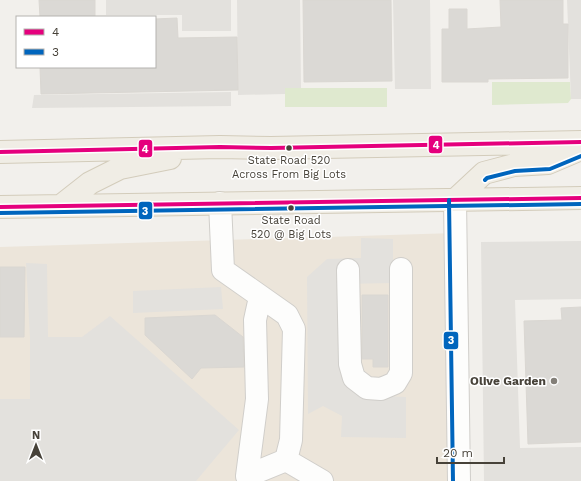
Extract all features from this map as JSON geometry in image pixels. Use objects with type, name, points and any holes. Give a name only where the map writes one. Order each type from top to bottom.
[{"type":"main road","points":[[0,152],[220,147],[270,148],[581,142]]},
{"type":"main road","points":[[62,205],[90,184],[120,168],[220,147]]},
{"type":"main road","points":[[455,200],[484,173],[514,165],[548,163],[581,149]]},
{"type":"main road","points":[[0,207],[581,198]]},
{"type":"street","points":[[455,200],[459,481]]},
{"type":"street","points":[[220,203],[223,270],[286,315],[294,329],[291,440],[286,460]]},
{"type":"street","points":[[348,270],[350,364],[354,378],[367,388],[381,389],[395,383],[401,373],[401,269]]},
{"type":"street","points":[[260,297],[255,320],[257,399],[247,476],[286,460]]},
{"type":"street","points":[[286,460],[322,481]]},
{"type":"shaded area","points":[[106,0],[231,0],[231,31],[182,31],[182,15],[106,15]]},
{"type":"shaded area","points":[[237,0],[300,0],[301,88],[285,88],[285,94],[238,95]]},
{"type":"shaded area","points":[[393,0],[430,0],[431,89],[395,89]]},
{"type":"shaded area","points":[[567,0],[581,0],[581,99],[571,99]]},
{"type":"shaded area","points":[[231,92],[231,106],[32,108],[34,95]]},
{"type":"shaded area","points":[[455,233],[456,481],[0,481],[0,247]]},
{"type":"shaded area","points":[[361,238],[393,239],[393,283],[342,284],[346,381],[381,396],[406,397],[406,438],[341,437],[342,416],[323,406],[308,414],[307,277],[327,259],[361,258]]},
{"type":"shaded area","points":[[581,241],[581,299],[515,300],[520,448],[581,447],[581,481],[484,481],[481,242]]},
{"type":"shaded area","points":[[26,263],[47,264],[48,337],[82,337],[110,316],[239,430],[196,481],[0,481],[0,399],[30,399],[30,338]]},
{"type":"shaded area","points":[[221,287],[223,309],[133,313],[133,291]]},
{"type":"green space","points":[[492,82],[570,82],[571,99],[568,103],[492,105]]},
{"type":"green space","points":[[285,88],[387,88],[387,107],[285,107]]},
{"type":"building","points":[[39,0],[95,0],[95,16],[40,16]]},
{"type":"building","points":[[303,0],[391,0],[392,81],[304,82]]},
{"type":"building","points":[[500,0],[563,0],[563,24],[568,24],[568,78],[488,79],[488,82],[442,82],[442,29],[449,29],[449,9],[467,9],[467,29],[501,27]]},
{"type":"building","points":[[177,18],[178,38],[237,37],[238,90],[41,94],[40,68],[156,68],[156,19]]},
{"type":"building","points":[[0,267],[25,267],[24,337],[0,337]]},
{"type":"building","points":[[362,295],[388,295],[388,367],[373,367],[373,359],[362,359]]},
{"type":"building","name":"Olive Garden","points":[[581,307],[581,442],[528,444],[524,321],[562,320],[561,308]]},
{"type":"building","points":[[215,315],[243,337],[244,367],[201,368],[192,379],[145,335],[145,318]]},
{"type":"transit line","name":"4","points":[[0,152],[220,147],[271,148],[581,142]]},
{"type":"transit line","name":"3","points":[[485,180],[487,178],[515,171],[550,169],[581,156]]},
{"type":"transit line","name":"4","points":[[0,207],[581,198]]},
{"type":"transit line","name":"3","points":[[449,200],[453,481]]},
{"type":"transit line","name":"3","points":[[0,213],[581,204]]},
{"type":"place","name":"State Road 520 Across From Big Lots","points":[[289,148]]},
{"type":"place","name":"State Road 520 @ Big Lots","points":[[291,208]]},
{"type":"place","name":"Olive Garden","points":[[554,381]]}]
